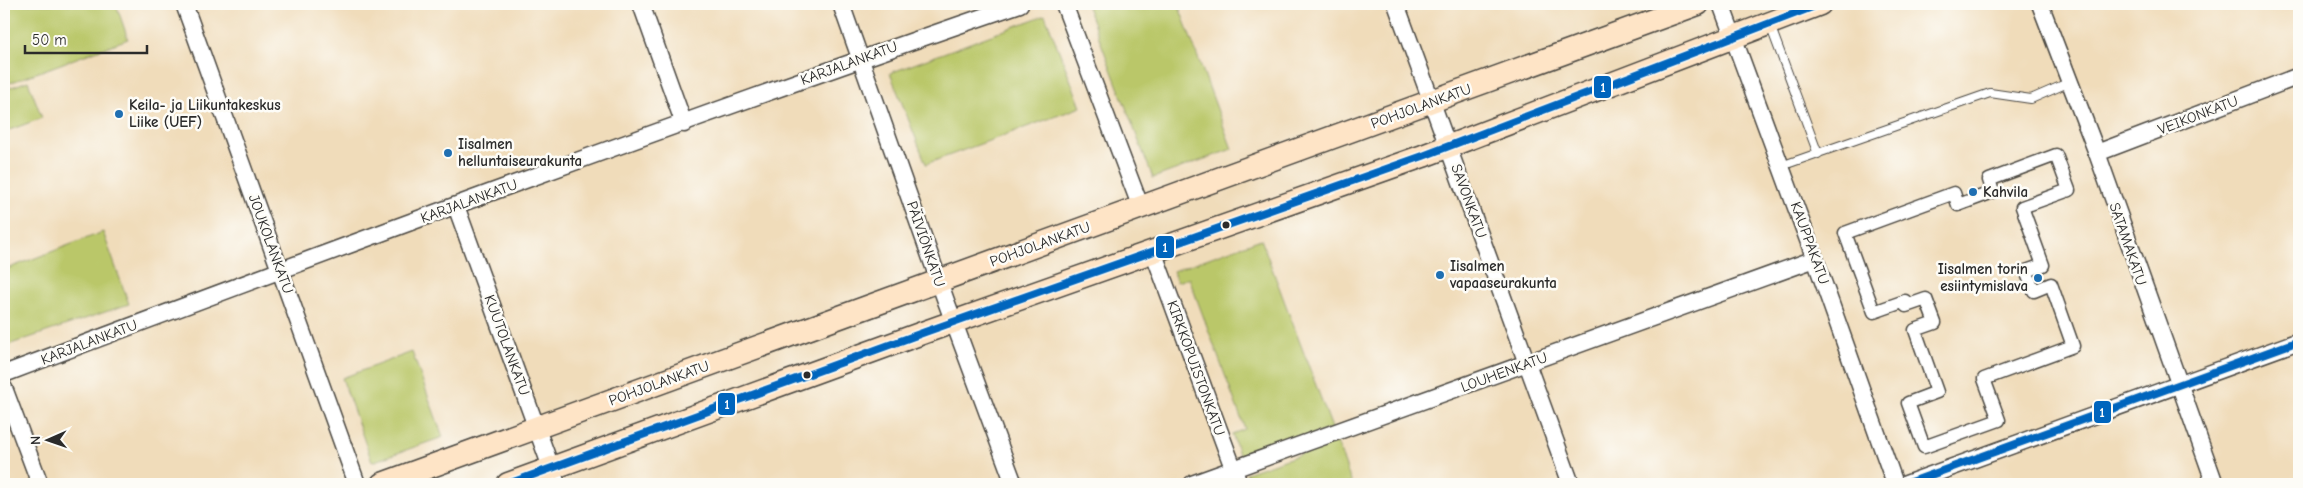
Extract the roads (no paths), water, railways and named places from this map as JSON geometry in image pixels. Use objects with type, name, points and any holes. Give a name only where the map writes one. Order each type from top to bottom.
[{"type":"main road","name":"POHJOLANKATU","points":[[382,484],[1698,4]]},
{"type":"main road","points":[[508,484],[554,476],[954,322],[1449,146],[1732,36],[1820,4]]},
{"type":"street","name":"JOUKOLANKATU","points":[[184,4],[357,484]]},
{"type":"street","points":[[641,4],[684,124]]},
{"type":"street","name":"PÄIVIÖNKATU","points":[[841,4],[954,322],[1014,484]]},
{"type":"street","name":"KARJALANKATU","points":[[4,374],[281,269],[684,124],[861,58],[1020,4]]},
{"type":"street","points":[[1064,4],[1141,208]]},
{"type":"street","name":"SAVONKATU","points":[[1396,4],[1571,484]]},
{"type":"street","name":"KAUPPAKATU","points":[[1721,4],[1816,259],[1895,484]]},
{"type":"street","name":"SATAMAKATU","points":[[2040,4],[2097,154],[2215,484]]},
{"type":"street","name":"VEIKONKATU","points":[[2097,154],[2299,76]]},
{"type":"street","points":[[2056,155],[2069,190],[2022,207],[2043,265],[2026,271],[2034,291],[2051,284],[2073,346],[1984,379],[1999,420],[1924,447],[1908,403],[1937,392],[1915,330],[1935,323],[1926,298],[1906,306],[1905,301],[1874,312],[1845,233],[1954,193],[1958,205],[1967,202],[1993,192],[1989,180],[2056,155]]},
{"type":"street","name":"KUUTOLANKATU","points":[[456,206],[554,476]]},
{"type":"street","name":"KIRKKOPUISTONKATU","points":[[1153,252],[1236,477]]},
{"type":"street","name":"LOUHENKATU","points":[[1192,484],[1236,477],[1527,364],[1816,259]]},
{"type":"street","points":[[1906,484],[2299,341]]},
{"type":"street","points":[[4,388],[40,484]]},
{"type":"lane","points":[[1769,23],[1818,154]]},
{"type":"lane","points":[[1781,166],[1990,93],[2031,98],[2070,82]]},
{"type":"place","name":"Keila- ja Liikuntakeskus Liike (UEF)","points":[[119,114]]},
{"type":"place","name":"Iisalmen helluntaiseurakunta","points":[[448,153]]},
{"type":"place","name":"Kahvila","points":[[1973,192]]},
{"type":"place","name":"Iisalmen vapaaseurakunta","points":[[1440,275]]},
{"type":"place","name":"Iisalmen torin esiintymislava","points":[[2038,278]]}]
